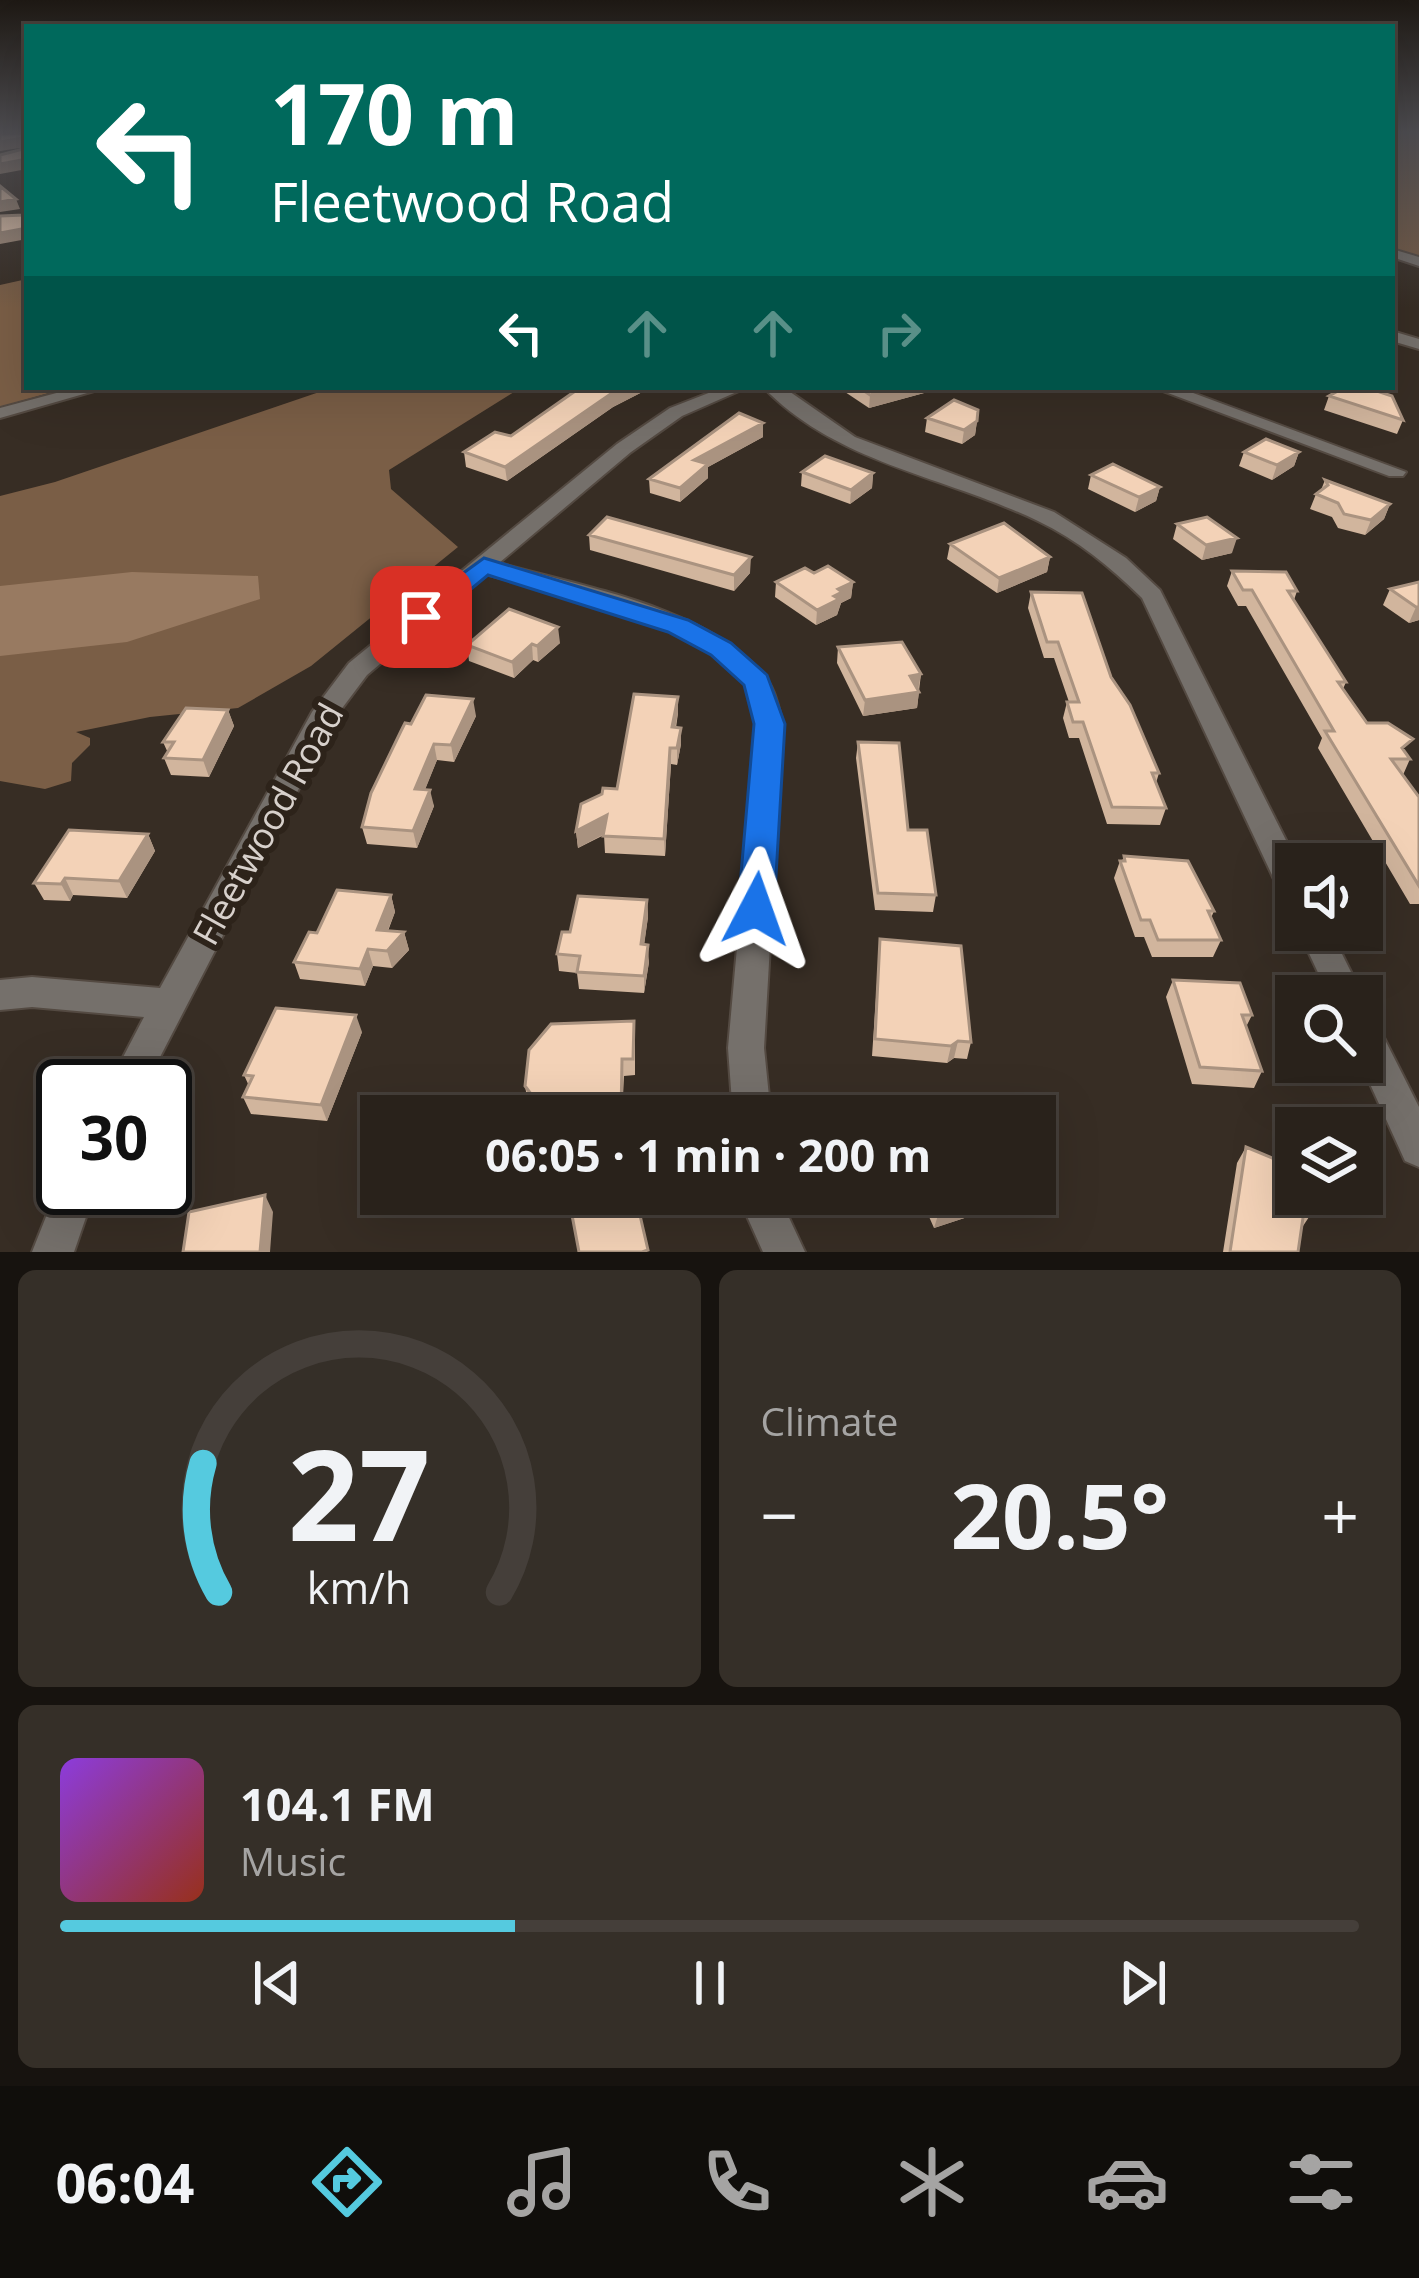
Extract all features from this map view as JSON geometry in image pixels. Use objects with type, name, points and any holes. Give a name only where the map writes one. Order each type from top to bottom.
[{"type":"street","points":[[0,413],[88,390]]},
{"type":"street","name":"Fleetwood Road","points":[[140,1059],[325,712],[358,669],[624,448],[676,412],[731,390]]},
{"type":"street","points":[[776,390],[847,441],[1022,502],[1075,529],[1122,562],[1152,596],[1275,849]]},
{"type":"street","points":[[1169,390],[1396,472]]},
{"type":"street","points":[[484,566],[678,626],[721,649],[757,682],[770,724],[746,1048],[750,1095]]},
{"type":"street","points":[[0,995],[32,992],[167,1004]]},
{"type":"street","points":[[1383,1073],[1419,1148]]},
{"type":"street","points":[[53,1252],[66,1215]]},
{"type":"street","points":[[767,1215],[784,1252]]},
{"type":"shaded area","points":[[1395,191],[1419,191],[1419,257],[1395,249]]},
{"type":"shaded area","points":[[24,280],[24,390],[60,390],[0,407],[0,285]]},
{"type":"shaded area","points":[[325,390],[517,390],[389,470],[391,489],[458,547],[311,666],[238,708],[150,717],[76,732],[90,738],[90,745],[72,763],[71,781],[45,789],[0,781],[0,496],[55,482]]},
{"type":"shaded area","points":[[132,572],[258,576],[260,599],[127,642],[0,656],[0,586]]},
{"type":"building","points":[[0,191],[16,199],[0,202]]},
{"type":"building","points":[[24,215],[24,229],[0,233],[0,216]]},
{"type":"building","points":[[577,390],[618,390],[505,467],[464,452],[495,432],[511,436]]},
{"type":"building","points":[[1340,390],[1374,390],[1392,396],[1403,420],[1329,396]]},
{"type":"building","points":[[954,400],[978,410],[977,421],[964,430],[927,418]]},
{"type":"building","points":[[739,413],[763,423],[694,460],[708,464],[680,488],[649,479]]},
{"type":"building","points":[[1266,439],[1299,452],[1277,465],[1244,452]]},
{"type":"building","points":[[825,456],[873,473],[851,490],[802,472]]},
{"type":"building","points":[[1113,464],[1160,487],[1139,497],[1091,475]]},
{"type":"building","points":[[1325,480],[1390,504],[1371,520],[1344,514],[1338,503],[1316,494],[1328,485]]},
{"type":"building","points":[[607,517],[751,557],[734,575],[589,535]]},
{"type":"building","points":[[1207,517],[1237,538],[1206,545],[1177,524]]},
{"type":"building","points":[[1004,523],[1050,557],[999,578],[950,544]]},
{"type":"building","points":[[828,566],[853,582],[838,589],[842,592],[834,596],[839,599],[817,610],[776,582],[805,568],[814,573]]},
{"type":"building","points":[[1232,571],[1286,572],[1297,591],[1288,591],[1346,682],[1338,682],[1367,723],[1388,723],[1413,739],[1402,748],[1410,759],[1391,759],[1419,797],[1419,886],[1325,731],[1334,731],[1252,590],[1243,590]]},
{"type":"building","points":[[1419,582],[1419,607],[1390,589]]},
{"type":"building","points":[[1031,592],[1082,593],[1111,677],[1130,705],[1159,773],[1152,773],[1166,808],[1112,807],[1083,722],[1073,722],[1067,702],[1079,702],[1058,642],[1047,642]]},
{"type":"building","points":[[509,609],[558,627],[512,662],[467,645]]},
{"type":"building","points":[[902,642],[921,674],[910,676],[919,692],[865,700],[838,647]]},
{"type":"building","points":[[634,694],[678,697],[672,727],[681,728],[677,748],[670,748],[664,839],[603,836],[607,815],[576,831],[581,804],[602,794],[603,788],[617,789]]},
{"type":"building","points":[[426,695],[473,699],[451,745],[434,744],[415,789],[430,790],[413,831],[362,827],[371,793],[401,731],[405,723],[411,724]]},
{"type":"building","points":[[186,708],[228,710],[203,760],[164,758],[174,742],[163,742]]},
{"type":"building","points":[[858,742],[899,743],[908,830],[927,830],[936,895],[878,893]]},
{"type":"building","points":[[69,830],[148,834],[119,881],[65,878],[61,884],[34,883]]},
{"type":"building","points":[[1124,856],[1188,861],[1214,911],[1208,911],[1221,940],[1158,940],[1150,920],[1141,920],[1120,861],[1125,861]]},
{"type":"building","points":[[337,890],[391,895],[377,930],[404,932],[387,951],[368,949],[360,969],[294,962],[309,932],[317,933]]},
{"type":"building","points":[[578,896],[647,900],[641,944],[648,945],[644,976],[577,972],[580,956],[557,954],[562,932],[570,932]]},
{"type":"building","points":[[880,939],[961,946],[971,1042],[951,1046],[875,1039]]},
{"type":"building","points":[[1173,980],[1240,983],[1252,1015],[1242,1015],[1262,1071],[1200,1067]]},
{"type":"building","points":[[276,1008],[356,1015],[321,1105],[243,1097],[253,1076],[244,1075]]},
{"type":"building","points":[[634,1021],[633,1059],[622,1059],[621,1095],[532,1095],[525,1086],[529,1050],[551,1024]]},
{"type":"building","points":[[1246,1147],[1275,1159],[1275,1215],[1303,1215],[1298,1252],[1230,1252]]},
{"type":"building","points":[[265,1195],[260,1252],[183,1252],[192,1211]]},
{"type":"building","points":[[572,1215],[640,1215],[648,1250],[579,1252]]},
{"type":"route","points":[[421,617],[484,566],[678,626],[721,649],[757,682],[770,724],[756,909]]}]
